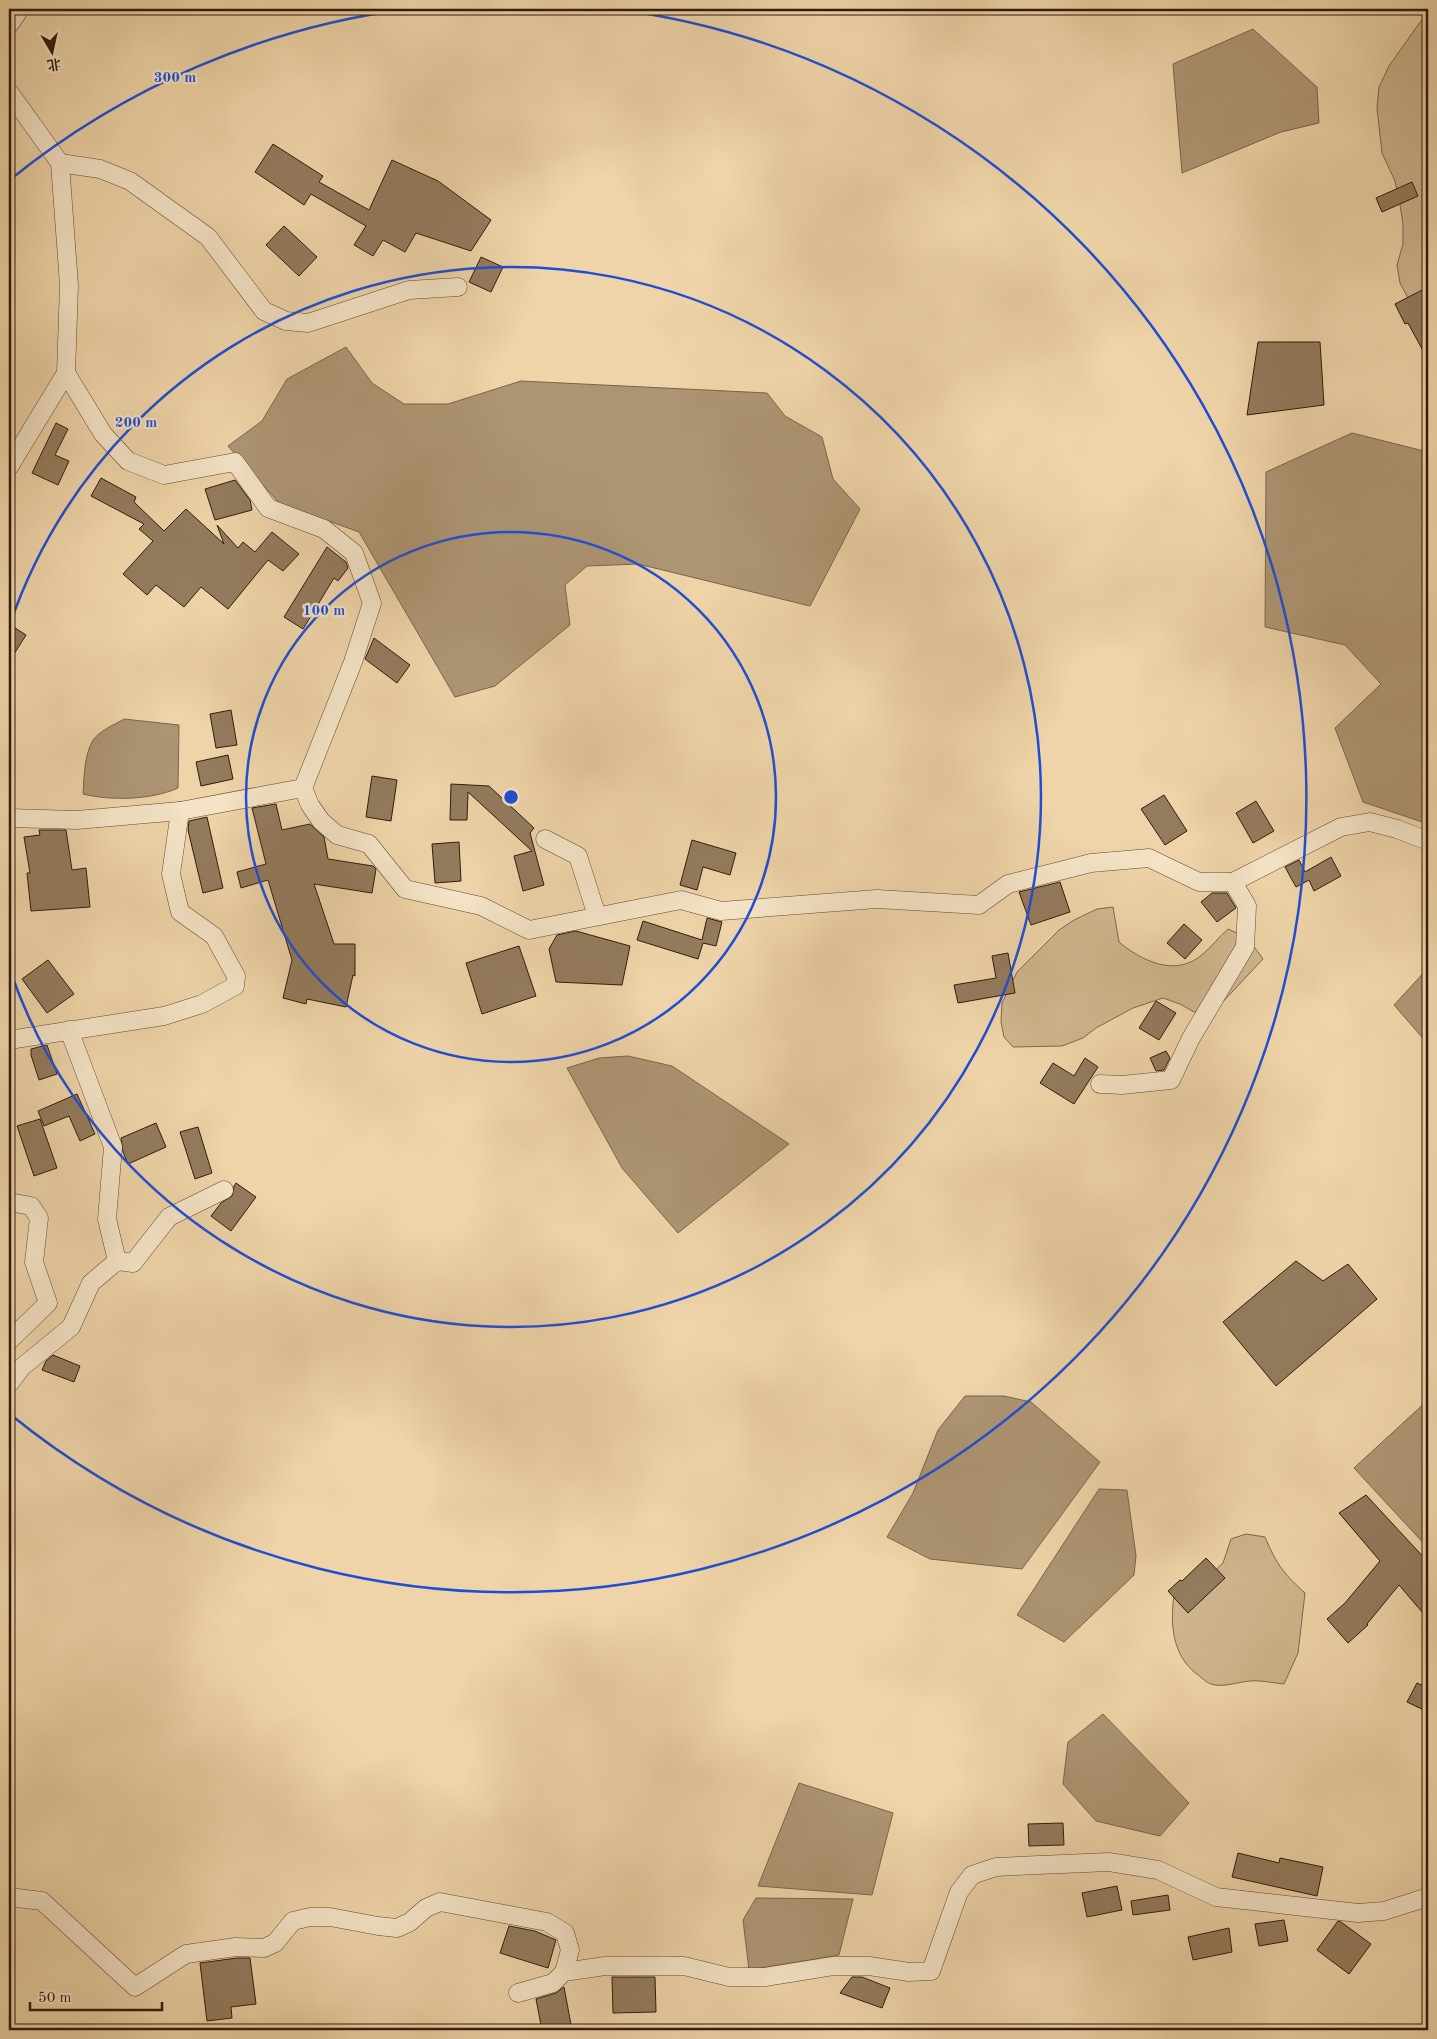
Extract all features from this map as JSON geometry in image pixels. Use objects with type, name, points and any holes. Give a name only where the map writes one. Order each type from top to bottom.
[{"type":"street","points":[[9,25],[20,9]]},
{"type":"street","points":[[9,92],[60,163],[69,285],[66,373],[9,467]]},
{"type":"street","points":[[60,163],[100,169],[130,180],[208,237],[264,311],[286,321],[308,323],[409,290],[458,287]]},
{"type":"street","points":[[66,373],[103,434],[128,461],[164,475],[235,462],[268,508],[324,529],[354,553],[372,603],[353,662],[303,788],[310,805],[321,821],[337,835],[369,844],[405,889],[482,906],[530,930],[681,900],[721,912],[877,899],[979,905],[1008,884],[1090,863],[1149,858],[1199,882],[1233,882],[1341,827],[1370,822],[1397,828],[1428,842]]},
{"type":"street","points":[[9,818],[77,820],[180,811],[303,788]]},
{"type":"street","points":[[9,1040],[164,1016],[202,1004],[235,986],[236,976],[214,936],[180,912],[172,874],[180,811]]},
{"type":"street","points":[[545,839],[578,856],[597,916]]},
{"type":"street","points":[[1100,1084],[1122,1085],[1171,1080],[1191,1038],[1245,947],[1247,906],[1233,882]]},
{"type":"street","points":[[69,1030],[113,1147],[107,1219],[117,1261]]},
{"type":"street","points":[[9,1384],[22,1367],[71,1327],[91,1282],[117,1261],[133,1263],[169,1217],[224,1190]]},
{"type":"street","points":[[9,1202],[31,1206],[39,1218],[34,1262],[48,1303],[9,1341]]},
{"type":"street","points":[[564,1972],[605,1966],[684,1966],[729,1977],[765,1977],[833,1966],[869,1966],[909,1972],[931,1971],[959,1892],[972,1875],[996,1867],[1109,1862],[1158,1870],[1216,1897],[1358,1913],[1384,1911],[1428,1897]]},
{"type":"street","points":[[9,1896],[42,1901],[135,1987],[186,1954],[236,1947],[264,1948],[275,1943],[293,1921],[310,1917],[330,1917],[397,1928],[410,1922],[426,1908],[440,1902],[547,1922],[565,1933],[570,1950],[564,1972],[553,1983],[518,1993]]},
{"type":"shaded area","points":[[1428,11],[1428,289],[1409,300],[1400,283],[1397,265],[1403,244],[1403,224],[1400,205],[1395,181],[1382,153],[1377,108],[1379,87],[1389,66]]},
{"type":"shaded area","points":[[1253,29],[1317,87],[1319,123],[1281,132],[1182,173],[1173,64]]},
{"type":"shaded area","points":[[346,347],[372,383],[404,404],[448,404],[521,381],[767,393],[785,416],[822,437],[833,479],[860,509],[810,606],[638,564],[587,566],[565,585],[570,625],[495,686],[455,697],[359,532],[279,503],[228,446],[262,421],[287,379]]},
{"type":"shaded area","points":[[1352,433],[1428,452],[1428,824],[1363,802],[1335,728],[1381,684],[1345,645],[1265,627],[1266,472]]},
{"type":"shaded area","points":[[124,719],[179,725],[178,788],[156,795],[131,798],[106,798],[83,794],[86,761],[92,742],[102,731]]},
{"type":"shaded area","points":[[1113,907],[1119,942],[1138,955],[1160,964],[1182,965],[1193,961],[1203,954],[1228,929],[1248,941],[1263,959],[1218,1007],[1194,1012],[1180,1004],[1163,998],[1133,1008],[1096,1028],[1083,1038],[1062,1046],[1013,1047],[1004,1037],[1001,1022],[1002,1003],[1017,972],[1059,930],[1097,909]]},
{"type":"shaded area","points":[[1428,968],[1428,1044],[1394,1005]]},
{"type":"shaded area","points":[[628,1056],[672,1066],[789,1144],[678,1233],[622,1168],[567,1068],[599,1058]]},
{"type":"shaded area","points":[[965,1396],[1004,1396],[1031,1402],[1100,1462],[1022,1569],[930,1559],[887,1537],[913,1493],[938,1430]]},
{"type":"shaded area","points":[[1428,1400],[1428,1548],[1354,1468]]},
{"type":"shaded area","points":[[1099,1489],[1127,1490],[1136,1556],[1134,1575],[1064,1642],[1017,1615]]},
{"type":"shaded area","points":[[1246,1534],[1265,1537],[1281,1568],[1305,1593],[1298,1653],[1284,1684],[1263,1681],[1225,1685],[1209,1683],[1189,1667],[1178,1649],[1175,1639],[1172,1617],[1174,1595],[1208,1577],[1223,1563],[1231,1539]]},
{"type":"shaded area","points":[[1103,1714],[1189,1803],[1160,1836],[1096,1821],[1063,1784],[1068,1742]]},
{"type":"shaded area","points":[[799,1783],[893,1813],[872,1895],[758,1886]]},
{"type":"shaded area","points":[[756,1898],[853,1899],[839,1955],[749,1970],[743,1920]]},
{"type":"building","points":[[273,144],[323,176],[319,182],[369,210],[392,160],[438,181],[491,220],[471,251],[416,233],[405,252],[383,240],[373,256],[354,245],[366,226],[311,194],[304,205],[255,172]]},
{"type":"building","points":[[1412,182],[1418,196],[1382,212],[1376,198]]},
{"type":"building","points":[[284,226],[317,257],[299,276],[266,245]]},
{"type":"building","points":[[481,257],[503,267],[491,292],[469,282]]},
{"type":"building","points":[[1428,287],[1428,360],[1408,323],[1405,324],[1395,304]]},
{"type":"building","points":[[1258,342],[1320,342],[1324,405],[1247,415]]},
{"type":"building","points":[[56,423],[68,429],[55,455],[69,461],[58,485],[32,473]]},
{"type":"building","points":[[101,478],[136,497],[134,502],[164,531],[186,509],[224,544],[217,525],[238,548],[243,542],[255,552],[272,532],[299,554],[283,571],[268,560],[228,609],[201,587],[184,607],[156,585],[147,595],[123,574],[153,541],[139,529],[144,524],[91,496]]},
{"type":"building","points":[[235,480],[250,500],[252,510],[215,520],[205,489]]},
{"type":"building","points":[[327,547],[346,562],[348,568],[338,581],[334,578],[303,629],[284,617]]},
{"type":"building","points":[[9,624],[26,635],[9,662]]},
{"type":"building","points":[[374,638],[410,665],[397,683],[365,659]]},
{"type":"building","points":[[231,710],[237,745],[216,748],[210,714]]},
{"type":"building","points":[[228,755],[233,779],[201,786],[196,762]]},
{"type":"building","points":[[372,776],[397,780],[391,821],[366,817]]},
{"type":"building","points":[[451,784],[489,786],[534,828],[530,833],[544,885],[523,891],[514,856],[532,851],[468,792],[467,820],[450,820]]},
{"type":"building","points":[[1164,795],[1187,831],[1165,845],[1141,809]]},
{"type":"building","points":[[1256,801],[1274,831],[1253,843],[1236,813]]},
{"type":"building","points":[[276,804],[282,830],[310,824],[324,837],[328,859],[373,866],[376,869],[372,893],[314,884],[334,944],[355,944],[355,976],[353,975],[346,1007],[307,999],[306,1004],[283,998],[292,960],[268,880],[241,888],[237,872],[266,864],[252,808]]},
{"type":"building","points":[[207,817],[223,888],[203,893],[188,830],[189,821]]},
{"type":"building","points":[[39,830],[66,830],[72,870],[86,868],[90,907],[31,911],[27,873],[30,873],[24,837],[40,835]]},
{"type":"building","points":[[692,840],[736,853],[730,875],[703,867],[697,890],[680,885]]},
{"type":"building","points":[[459,842],[461,881],[435,883],[432,844]]},
{"type":"building","points":[[1331,857],[1341,876],[1314,891],[1309,880],[1296,887],[1285,867],[1299,860],[1305,872]]},
{"type":"building","points":[[1060,882],[1070,912],[1031,925],[1019,892]]},
{"type":"building","points":[[1212,893],[1227,893],[1236,908],[1217,922],[1201,902]]},
{"type":"building","points":[[707,918],[722,922],[716,946],[703,943],[698,959],[637,940],[643,921],[702,940]]},
{"type":"building","points":[[1184,924],[1202,940],[1185,959],[1167,943]]},
{"type":"building","points":[[576,931],[630,946],[622,985],[556,982],[549,949],[557,935]]},
{"type":"building","points":[[519,946],[536,996],[482,1014],[466,963]]},
{"type":"building","points":[[1008,953],[1015,993],[958,1003],[954,985],[996,978],[992,956]]},
{"type":"building","points":[[48,960],[74,994],[47,1013],[22,979]]},
{"type":"building","points":[[1156,1001],[1176,1013],[1159,1040],[1139,1028]]},
{"type":"building","points":[[47,1045],[57,1074],[39,1080],[31,1049]]},
{"type":"building","points":[[1166,1051],[1170,1058],[1164,1070],[1156,1071],[1150,1058]]},
{"type":"building","points":[[1085,1058],[1098,1067],[1074,1104],[1040,1083],[1053,1063],[1074,1076]]},
{"type":"building","points":[[77,1094],[95,1134],[80,1141],[69,1116],[44,1126],[38,1111]]},
{"type":"building","points":[[40,1119],[57,1168],[34,1176],[17,1126]]},
{"type":"building","points":[[156,1123],[166,1147],[128,1164],[123,1152],[121,1138]]},
{"type":"building","points":[[198,1127],[212,1173],[195,1179],[180,1132]]},
{"type":"building","points":[[236,1183],[256,1197],[231,1231],[211,1216],[221,1203],[232,1196]]},
{"type":"building","points":[[1296,1261],[1323,1281],[1348,1264],[1377,1299],[1276,1386],[1223,1322]]},
{"type":"building","points":[[53,1355],[80,1366],[74,1382],[42,1370],[46,1361]]},
{"type":"building","points":[[1366,1495],[1428,1562],[1428,1619],[1399,1585],[1368,1625],[1348,1643],[1327,1619],[1345,1603],[1380,1561],[1339,1513]]},
{"type":"building","points":[[1206,1558],[1225,1578],[1188,1613],[1168,1591],[1180,1580],[1182,1581]]},
{"type":"building","points":[[1417,1683],[1428,1688],[1428,1712],[1407,1702]]},
{"type":"building","points":[[1063,1823],[1064,1845],[1029,1846],[1028,1824]]},
{"type":"building","points":[[1238,1853],[1279,1863],[1280,1858],[1323,1867],[1317,1896],[1232,1877]]},
{"type":"building","points":[[1117,1886],[1122,1910],[1087,1917],[1082,1893]]},
{"type":"building","points":[[1168,1895],[1170,1910],[1133,1915],[1131,1901]]},
{"type":"building","points":[[1284,1920],[1288,1941],[1259,1946],[1255,1924]]},
{"type":"building","points":[[1338,1921],[1371,1944],[1349,1974],[1317,1950]]},
{"type":"building","points":[[509,1926],[535,1931],[556,1940],[548,1968],[500,1953]]},
{"type":"building","points":[[1229,1928],[1232,1952],[1193,1960],[1188,1937]]},
{"type":"building","points":[[250,1958],[256,2004],[231,2007],[232,2018],[207,2021],[200,1963]]},
{"type":"building","points":[[612,1977],[655,1977],[656,2012],[613,2013]]},
{"type":"building","points":[[852,1977],[862,1977],[890,1988],[882,2008],[840,1993]]},
{"type":"building","points":[[564,1987],[572,2030],[542,2030],[536,1999],[556,1993]]}]
